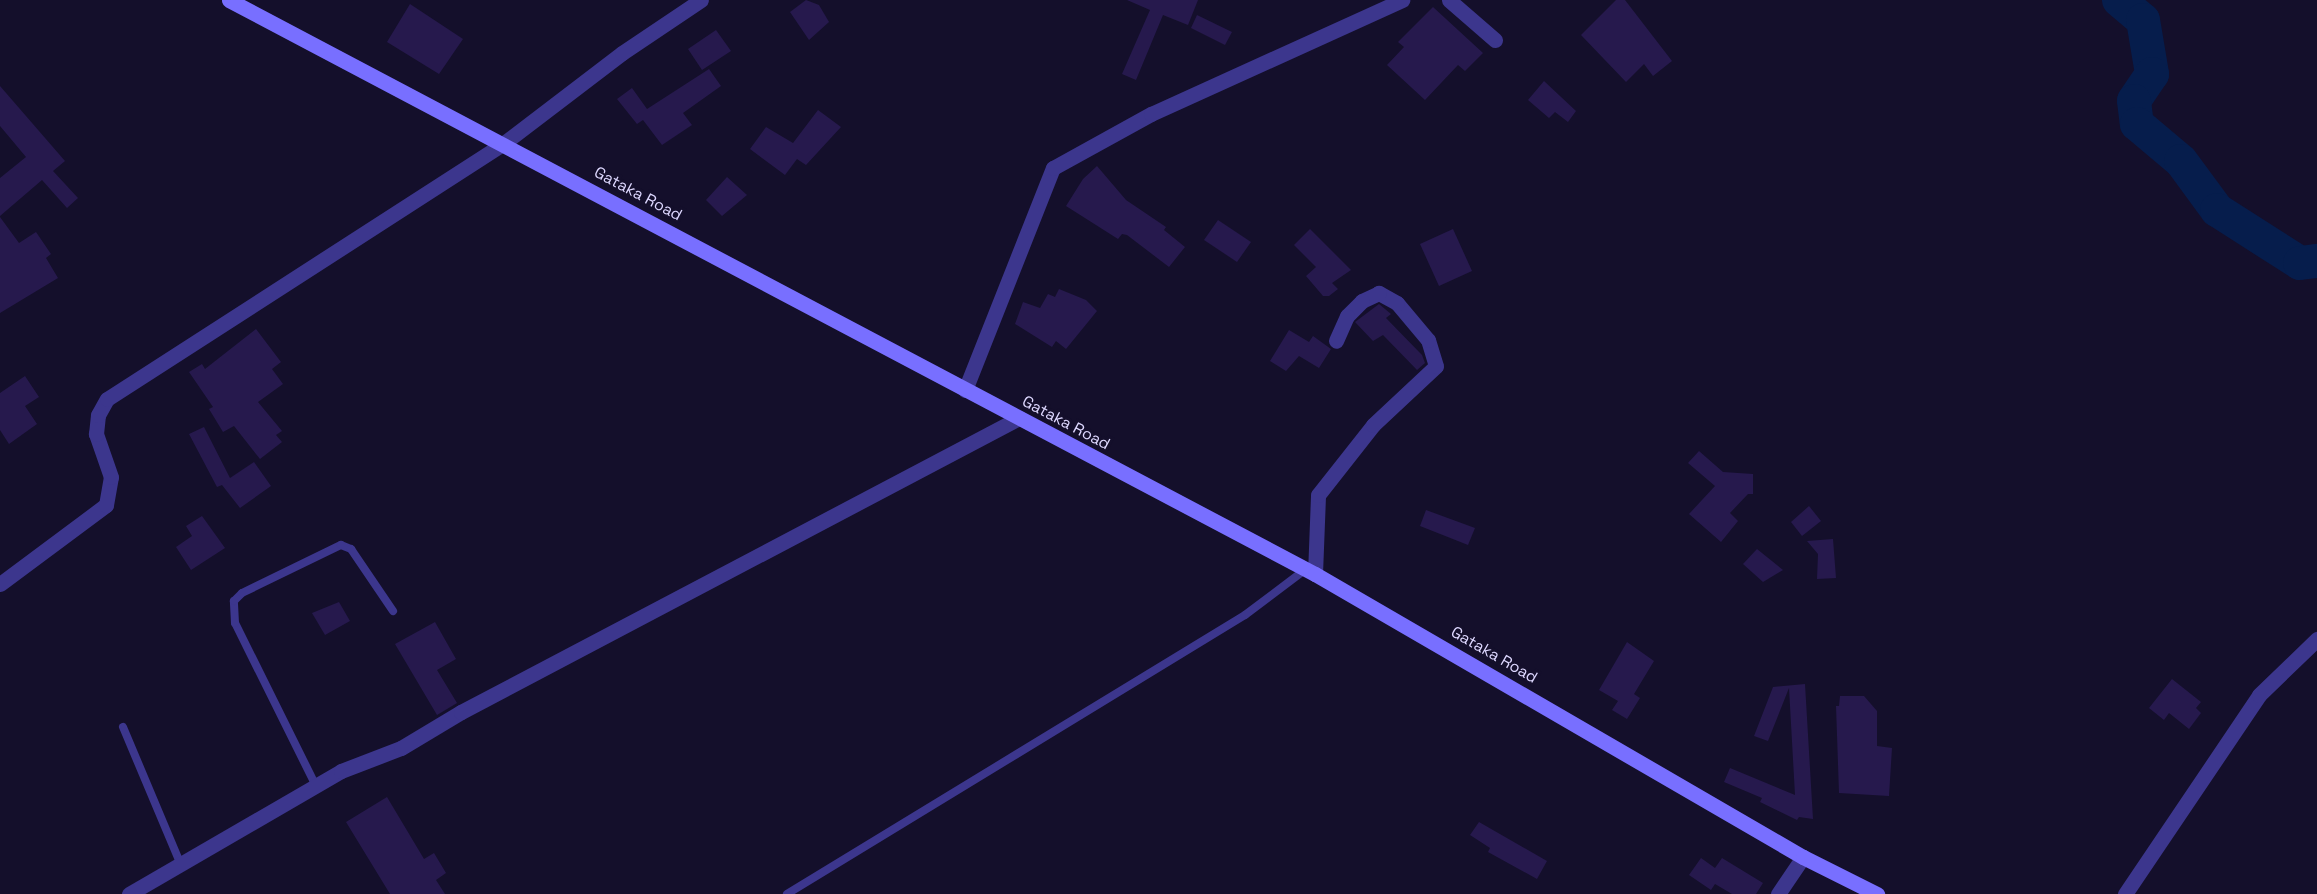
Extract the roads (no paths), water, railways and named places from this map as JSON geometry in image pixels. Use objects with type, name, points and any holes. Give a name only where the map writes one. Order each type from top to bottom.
[{"type":"street","name":"Gataka Road","points":[[229,0],[504,143],[964,390],[1310,572],[1803,857],[1877,894]]},
{"type":"street","points":[[0,584],[106,505],[111,477],[96,434],[98,415],[107,399],[504,143],[622,53],[701,0]]},
{"type":"street","points":[[964,390],[1053,168],[1151,114],[1402,0]]},
{"type":"street","points":[[1449,0],[1495,40]]},
{"type":"street","points":[[1310,572],[1318,495],[1373,425],[1436,366],[1428,339],[1396,303],[1379,292],[1362,301],[1347,316],[1336,341]]},
{"type":"street","points":[[129,894],[341,771],[400,748],[460,712],[1019,418]]},
{"type":"street","points":[[2125,894],[2259,695],[2317,639]]},
{"type":"street","points":[[1778,894],[1803,857]]},
{"type":"lane","points":[[316,786],[235,623],[234,601],[341,545],[351,549],[393,611]]},
{"type":"lane","points":[[787,894],[1245,615],[1310,572]]},
{"type":"lane","points":[[123,727],[181,865]]},
{"type":"waterway","points":[[2119,0],[2143,20],[2152,74],[2134,101],[2137,124],[2181,161],[2217,210],[2300,263],[2317,261]]}]
